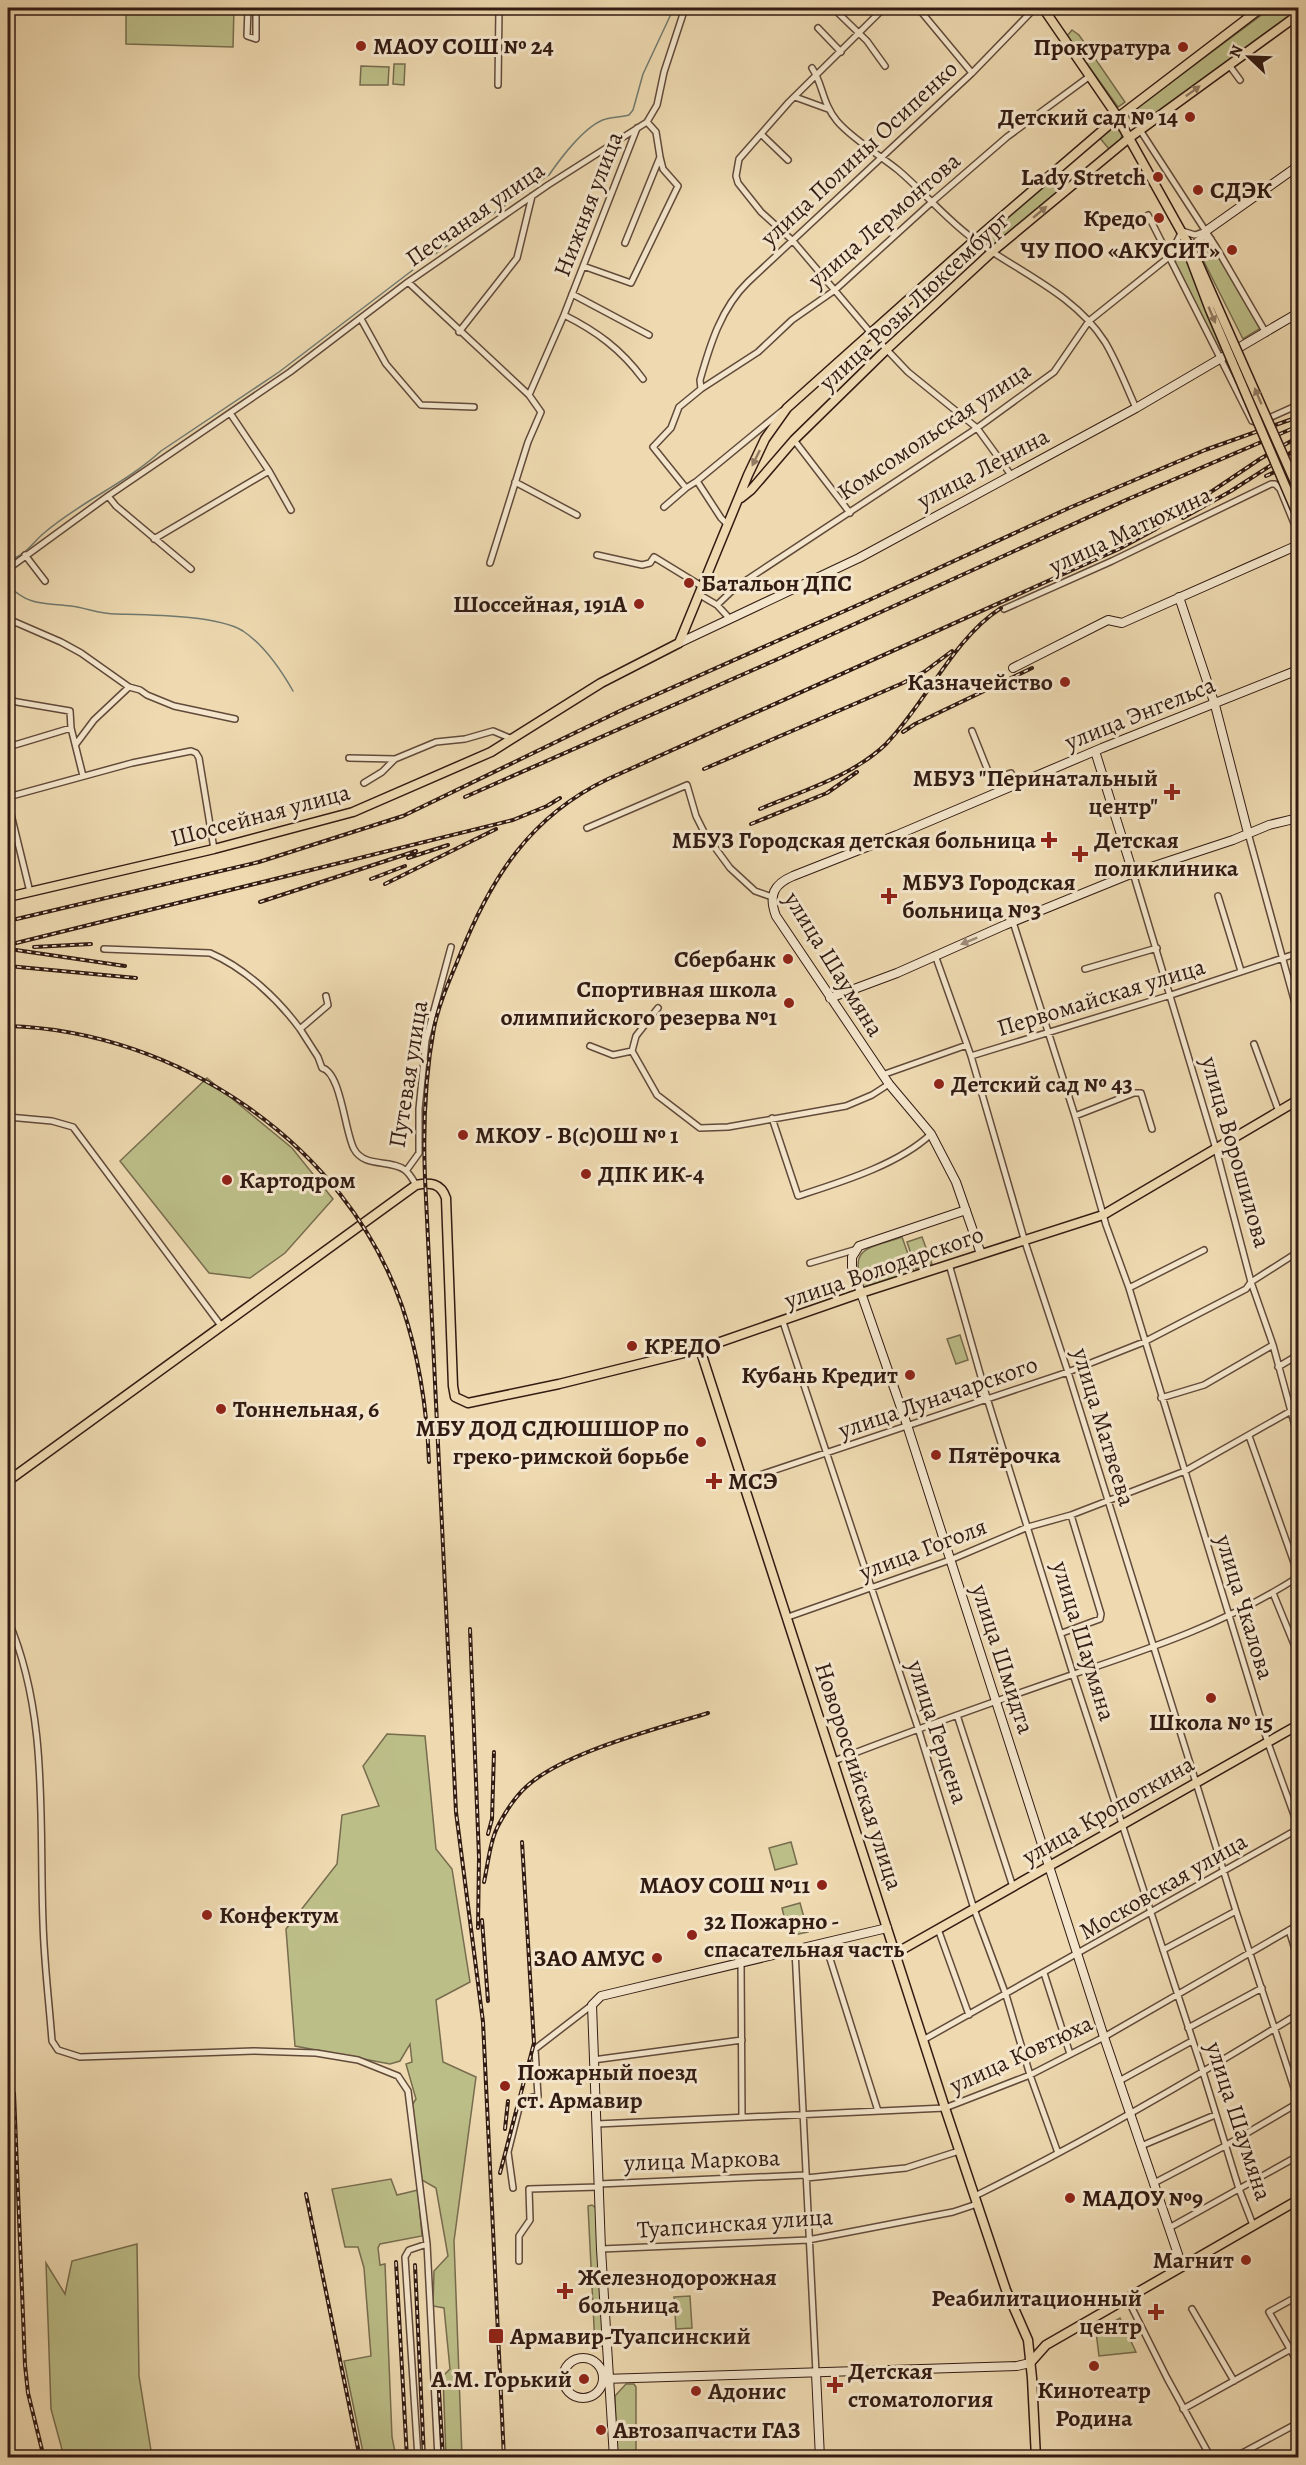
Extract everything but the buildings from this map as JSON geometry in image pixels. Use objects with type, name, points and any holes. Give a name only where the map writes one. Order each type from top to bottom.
[{"type":"main road","points":[[1043,8],[1117,118],[1182,231],[1299,489]]},
{"type":"main road","name":"улица Розы Люксембург","points":[[679,643],[748,476],[765,439],[781,416],[870,332],[1117,118],[1261,8]]},
{"type":"main road","name":"улица Розы Люксембург","points":[[740,498],[751,490],[794,440],[886,349],[993,251],[1129,138],[1299,15]]},
{"type":"main road","points":[[1193,257],[1210,310],[1299,516]]},
{"type":"main road","name":"Шоссейная улица","points":[[8,897],[214,849],[353,812],[491,752],[602,682],[679,643]]},
{"type":"main road","name":"улица Володарского","points":[[416,1185],[440,1186],[446,1197],[453,1393],[463,1403],[478,1402],[700,1349],[861,1293],[1103,1215],[1299,1100]]},
{"type":"main road","points":[[8,1481],[416,1185]]},
{"type":"main road","name":"Новороссийская улица","points":[[700,1349],[959,2151],[1006,2290],[1028,2340],[1036,2457]]},
{"type":"main road","name":"улица Кропоткина","points":[[896,1953],[1299,1725]]},
{"type":"main road","points":[[1030,2363],[1046,2345],[1299,2200]]},
{"type":"street","points":[[248,8],[247,36],[253,40],[256,39],[256,8]]},
{"type":"street","points":[[498,85],[499,8]]},
{"type":"street","points":[[583,267],[631,283],[678,186],[663,168],[656,132],[647,122],[657,105],[664,72],[686,8]]},
{"type":"street","points":[[833,8],[860,34],[885,66]]},
{"type":"street","points":[[884,8],[795,97],[739,159],[736,166],[738,183],[761,212],[793,241],[870,332],[908,372],[977,428],[1011,475]]},
{"type":"street","points":[[918,8],[972,73]]},
{"type":"street","name":"улица Полины Осипенко","points":[[701,389],[700,380],[716,331],[736,294],[972,73],[1035,8]]},
{"type":"street","points":[[818,28],[841,52]]},
{"type":"street","points":[[1229,65],[1240,80]]},
{"type":"street","points":[[812,68],[817,75],[828,109],[838,123],[933,201],[951,222],[1071,303],[1089,321],[1105,342],[1136,408]]},
{"type":"street","name":"улица Лермонтова","points":[[686,488],[652,447],[671,428],[680,407],[735,365],[747,361],[792,320],[835,290],[1007,137],[1090,76]]},
{"type":"street","points":[[795,97],[828,109]]},
{"type":"street","name":"Песчаная улица","points":[[8,569],[108,496],[230,413],[361,319],[408,282],[532,196],[647,122]]},
{"type":"street","name":"Нижняя улица","points":[[528,395],[564,315],[637,128]]},
{"type":"street","points":[[1140,130],[1211,239],[1266,333]]},
{"type":"street","points":[[761,134],[788,160]]},
{"type":"street","points":[[625,243],[660,157]]},
{"type":"street","points":[[1193,257],[1194,245],[1206,231],[1299,166]]},
{"type":"street","points":[[459,332],[517,258],[532,196]]},
{"type":"street","points":[[1148,215],[1252,421],[1258,423],[1299,405]]},
{"type":"street","points":[[1169,257],[1182,231],[1195,235],[1206,231]]},
{"type":"street","points":[[1197,240],[1204,237],[1211,239]]},
{"type":"street","points":[[1172,264],[1176,252],[1184,250],[1193,257]]},
{"type":"street","name":"Комсомольская улица","points":[[717,605],[736,587],[977,428],[1054,372],[1089,321],[1169,257]]},
{"type":"street","points":[[408,282],[528,395],[541,412],[515,482],[490,563]]},
{"type":"street","name":"Нижняя улица","points":[[572,294],[590,306],[649,335]]},
{"type":"street","name":"улица Ленина","points":[[679,643],[858,558],[1136,408],[1299,314]]},
{"type":"street","name":"Нижняя улица","points":[[564,315],[616,346],[629,359],[643,379]]},
{"type":"street","points":[[361,319],[386,364],[422,405],[474,407]]},
{"type":"street","name":"улица Розы Люксембург","points":[[664,507],[797,399]]},
{"type":"street","points":[[230,413],[269,471],[291,510]]},
{"type":"street","points":[[794,440],[850,513]]},
{"type":"street","points":[[154,539],[269,471]]},
{"type":"street","points":[[697,481],[728,525]]},
{"type":"street","points":[[515,482],[577,515]]},
{"type":"street","name":"улица Матюхина","points":[[1004,609],[1112,561],[1271,484],[1275,484],[1280,489],[1299,533]]},
{"type":"street","points":[[108,496],[116,506],[191,569]]},
{"type":"street","points":[[1013,668],[1108,620],[1122,623],[1299,545]]},
{"type":"street","points":[[25,555],[45,581]]},
{"type":"street","points":[[597,555],[642,565],[650,563],[654,557],[701,591],[730,619]]},
{"type":"street","points":[[1179,597],[1215,705],[1248,834],[1299,1014]]},
{"type":"street","points":[[8,619],[81,653],[129,687],[174,706],[235,719]]},
{"type":"street","name":"улица Энгельса","points":[[772,897],[781,881],[1095,751],[1299,670]]},
{"type":"street","points":[[75,744],[94,720],[129,687]]},
{"type":"street","points":[[8,699],[70,711],[71,728],[83,776]]},
{"type":"street","points":[[8,747],[71,728]]},
{"type":"street","name":"Шоссейная улица","points":[[364,783],[382,772],[395,759],[435,742],[493,731],[512,739]]},
{"type":"street","points":[[972,731],[988,771],[999,777],[1011,773],[1016,784]]},
{"type":"street","points":[[8,797],[83,776],[191,751],[199,758],[214,849]]},
{"type":"street","name":"улица Ворошилова","points":[[1095,751],[1171,995],[1216,1149],[1251,1282],[1299,1437]]},
{"type":"street","name":"Шоссейная улица","points":[[349,758],[395,759]]},
{"type":"street","name":"улица Шаумяна","points":[[587,828],[687,784],[696,816],[705,834],[730,868],[755,891],[772,897],[776,916],[830,998],[841,1010],[889,1084],[931,1134],[956,1182],[981,1254]]},
{"type":"street","points":[[8,802],[30,892]]},
{"type":"street","points":[[830,998],[897,973],[935,954],[1133,873],[1299,818]]},
{"type":"street","name":"Первомайская улица","points":[[1218,896],[1241,971]]},
{"type":"street","name":"улица Чкалова","points":[[1013,922],[1268,1743],[1299,1828]]},
{"type":"street","name":"Путевая улица","points":[[406,1171],[418,1153],[418,1109],[425,1051],[435,1003],[451,947]]},
{"type":"street","points":[[1085,969],[1157,948]]},
{"type":"street","points":[[104,949],[210,953],[224,959],[260,986],[288,1012],[318,1057],[322,1068],[328,1071],[335,1084],[350,1140],[358,1155],[365,1159],[401,1167],[416,1185]]},
{"type":"street","name":"Первомайская улица","points":[[971,1056],[1299,953]]},
{"type":"street","name":"улица Матвеева","points":[[935,954],[971,1056],[1025,1242],[1068,1372],[1236,1911],[1299,2101]]},
{"type":"street","points":[[300,1029],[328,1005],[326,996]]},
{"type":"street","points":[[658,1008],[636,1036],[632,1051],[657,1095],[700,1128],[728,1127],[846,1106],[872,1095],[889,1084]]},
{"type":"street","points":[[1254,1044],[1279,1112]]},
{"type":"street","name":"Первомайская улица","points":[[885,1074],[967,1045]]},
{"type":"street","points":[[590,1046],[613,1055],[632,1051]]},
{"type":"street","points":[[1075,1116],[1134,1093],[1141,1093],[1152,1129]]},
{"type":"street","points":[[8,1117],[52,1121],[73,1127],[222,1327]]},
{"type":"street","points":[[772,1118],[798,1196],[882,1165],[923,1142],[931,1134]]},
{"type":"street","name":"улица Володарского","points":[[810,1263],[854,1250],[871,1241],[966,1210]]},
{"type":"street","name":"улица Шмидта","points":[[854,1250],[852,1267],[908,1425],[1104,2037],[1182,2266]]},
{"type":"street","points":[[1128,1288],[1204,1250]]},
{"type":"street","name":"улица Луначарского","points":[[742,1481],[1068,1372],[1144,1342],[1246,1289],[1251,1282],[1299,1252]]},
{"type":"street","name":"улица Шаумяна","points":[[949,1264],[987,1398],[1073,1674],[1239,2189],[1253,2226]]},
{"type":"street","name":"улица Герцена","points":[[783,1322],[918,1728],[974,1909],[1006,1995],[1030,2074],[1058,2153]]},
{"type":"street","points":[[1161,1398],[1204,1385],[1272,1345]]},
{"type":"street","points":[[1278,1367],[1299,1355]]},
{"type":"street","name":"улица Гоголя","points":[[788,1617],[950,1560],[1028,1527],[1071,1515],[1185,1471],[1299,1407]]},
{"type":"street","points":[[834,1761],[918,1728],[1154,1648],[1229,1616],[1273,1593],[1299,1576],[1249,1436]]},
{"type":"street","points":[[1062,1633],[1094,1623],[1100,1619],[1101,1614],[1071,1515]]},
{"type":"street","points":[[1273,1593],[1299,1654]]},
{"type":"street","points":[[8,1620],[21,1650],[35,1716],[42,1808],[43,1924],[52,2041],[58,2050],[80,2057],[292,2051],[358,2060],[398,2076],[408,2091],[427,2244],[438,2457]]},
{"type":"street","points":[[957,1715],[1013,1887]]},
{"type":"street","name":"Московская улица","points":[[923,2040],[1299,1828]]},
{"type":"street","points":[[1162,1950],[1236,1911]]},
{"type":"street","name":"улица Ковтюха","points":[[597,2124],[945,2108],[1030,2074],[1104,2037],[1299,1925]]},
{"type":"street","points":[[513,2188],[508,2152],[522,2100],[538,2096],[535,2049],[601,1996],[887,1928]]},
{"type":"street","points":[[938,1929],[969,2015]]},
{"type":"street","points":[[1289,1930],[1299,1959]]},
{"type":"street","points":[[825,1943],[878,2111]]},
{"type":"street","points":[[795,1950],[820,2457]]},
{"type":"street","points":[[741,1963],[742,2117]]},
{"type":"street","points":[[1044,1973],[1070,2054]]},
{"type":"street","name":"улица Шаумяна","points":[[1188,2028],[1262,1988]]},
{"type":"street","name":"улица Маркова","points":[[592,2005],[607,2379],[614,2457]]},
{"type":"street","name":"Туапсинская улица","points":[[601,2249],[808,2240],[953,2212],[1203,2072],[1299,2014]]},
{"type":"street","points":[[593,2060],[742,2040]]},
{"type":"street","points":[[1119,2081],[1192,2041]]},
{"type":"street","points":[[1154,2183],[1225,2146],[1299,2101]]},
{"type":"street","points":[[1142,2146],[1215,2115]]},
{"type":"street","name":"улица Маркова","points":[[599,2185],[806,2177],[906,2168],[959,2151]]},
{"type":"street","points":[[1169,2228],[1299,2156]]},
{"type":"street","points":[[519,2261],[519,2236],[530,2220],[529,2189],[599,2185]]},
{"type":"street","points":[[418,2457],[405,2257],[409,2250],[427,2244]]},
{"type":"street","points":[[1299,2296],[1269,2312],[1299,2363]]},
{"type":"street","points":[[1127,2298],[1183,2409],[1211,2457]]},
{"type":"street","points":[[1192,2309],[1234,2381]]},
{"type":"street","points":[[1183,2409],[1291,2349]]},
{"type":"street","points":[[583,2358],[598,2364],[607,2379],[595,2395],[584,2398],[572,2395],[564,2385],[563,2378],[567,2366],[583,2358]]},
{"type":"street","points":[[607,2379],[1017,2366],[1030,2363]]},
{"type":"street","points":[[1233,2457],[1299,2423]]},
{"type":"green space","points":[[126,8],[234,8],[233,47],[126,44]]},
{"type":"green space","points":[[1271,8],[1298,8],[1298,13],[1138,128],[1127,115]]},
{"type":"green space","points":[[1072,30],[1079,35],[1125,102],[1118,107],[1067,36]]},
{"type":"green space","points":[[394,64],[405,64],[404,85],[393,84]]},
{"type":"green space","points":[[361,66],[389,67],[388,85],[360,85]]},
{"type":"green space","points":[[1112,126],[1122,134],[1121,139],[1109,149],[1099,137]]},
{"type":"green space","points":[[1060,172],[1065,173],[1070,182],[995,248],[984,243],[983,239],[986,234]]},
{"type":"green space","points":[[1203,239],[1211,243],[1261,328],[1243,339],[1198,250],[1198,243]]},
{"type":"green space","points":[[1184,254],[1223,349],[1220,351],[1175,263],[1176,257]]},
{"type":"green space","name":"Картодром","points":[[207,1078],[292,1148],[333,1199],[285,1253],[250,1278],[209,1273],[120,1161]]},
{"type":"green space","points":[[902,1237],[914,1271],[863,1288],[858,1264],[864,1251]]},
{"type":"green space","points":[[922,1237],[932,1264],[916,1269],[907,1242]]},
{"type":"green space","points":[[960,1335],[968,1360],[956,1364],[947,1339]]},
{"type":"green space","points":[[387,1734],[425,1736],[436,1849],[452,1869],[470,1982],[436,2000],[443,2062],[476,2077],[454,2241],[462,2457],[446,2457],[443,2376],[450,2369],[444,2308],[433,2306],[434,2271],[448,2256],[436,2188],[422,2180],[412,2105],[416,2099],[406,2064],[412,2062],[410,2044],[400,2061],[390,2064],[295,2046],[286,1929],[337,1864],[342,1815],[379,1806],[363,1766]]},
{"type":"green space","points":[[791,1842],[797,1864],[775,1870],[769,1848]]},
{"type":"green space","points":[[800,1903],[808,1932],[789,1936],[782,1908]]},
{"type":"green space","points":[[391,2179],[397,2195],[418,2190],[422,2236],[380,2244],[378,2248],[380,2265],[385,2264],[392,2437],[396,2457],[364,2457],[344,2361],[371,2356],[364,2268],[358,2247],[345,2247],[332,2189]]},
{"type":"green space","points":[[592,2205],[596,2208],[604,2343],[602,2346],[595,2346],[588,2206]]},
{"type":"green space","points":[[137,2244],[139,2376],[152,2457],[64,2457],[51,2409],[46,2263],[65,2294],[72,2261]]},
{"type":"green space","points":[[690,2296],[692,2328],[676,2329],[674,2297]]},
{"type":"green space","points":[[1120,2318],[1136,2352],[1099,2356],[1096,2332]]},
{"type":"green space","points":[[626,2384],[634,2384],[636,2387],[636,2457],[617,2457],[615,2396]]},
{"type":"waterway","points":[[8,559],[23,553],[58,522],[279,372],[422,263],[549,175],[574,143],[598,122],[629,115],[633,110],[643,74],[671,14],[671,8]]},
{"type":"waterway","points":[[8,585],[22,597],[44,604],[71,606],[110,614],[200,619],[231,626],[243,631],[265,651],[293,691]]},
{"type":"railway","points":[[8,921],[259,862],[403,816],[624,709],[1069,508],[1205,450],[1298,417]]},
{"type":"railway","points":[[465,797],[778,659],[1126,500],[1296,427]]},
{"type":"railway","points":[[504,2458],[483,2022],[456,1812],[425,1178],[425,1121],[429,1065],[434,1028],[445,991],[472,927],[500,875],[535,831],[556,811],[581,794],[608,779],[1119,549],[1154,530],[1260,459],[1298,437]]},
{"type":"railway","points":[[1183,518],[1231,491],[1298,448]]},
{"type":"railway","points":[[1266,476],[1298,461]]},
{"type":"railway","points":[[760,809],[843,774],[873,755],[900,728],[968,637],[1001,608]]},
{"type":"railway","points":[[704,769],[903,683],[924,672],[952,651]]},
{"type":"railway","points":[[903,732],[915,724],[1032,668]]},
{"type":"railway","points":[[751,824],[827,793],[857,772]]},
{"type":"railway","points":[[8,945],[513,820],[560,798]]},
{"type":"railway","points":[[385,884],[496,829]]},
{"type":"railway","points":[[408,858],[448,845]]},
{"type":"railway","points":[[260,902],[416,851]]},
{"type":"railway","points":[[371,879],[405,866]]},
{"type":"railway","points":[[34,947],[91,944]]},
{"type":"railway","points":[[9,949],[125,966]]},
{"type":"railway","points":[[8,966],[136,978]]},
{"type":"railway","points":[[8,1026],[71,1033],[133,1049],[192,1074],[247,1107],[297,1147],[340,1194],[376,1247],[402,1306],[421,1383],[429,1462]]},
{"type":"railway","points":[[470,1629],[479,1857],[478,1928]]},
{"type":"railway","points":[[484,1882],[496,1830],[508,1809],[526,1787],[563,1763],[586,1753],[638,1734],[708,1713]]},
{"type":"railway","points":[[488,1834],[492,1819],[494,1752]]},
{"type":"railway","points":[[500,2173],[534,2043],[522,1842]]},
{"type":"railway","points":[[482,1920],[488,2001]]},
{"type":"railway","points":[[14,2093],[25,2365],[28,2393],[44,2458]]},
{"type":"railway","points":[[505,2129],[508,2101]]},
{"type":"railway","points":[[306,2194],[360,2458]]},
{"type":"railway","points":[[396,2262],[407,2458]]},
{"type":"railway","points":[[415,2265],[424,2458]]},
{"type":"railway","points":[[438,2375],[443,2458]]},
{"type":"place","name":"МАОУ СОШ № 24","points":[[361,46]]},
{"type":"place","name":"Прокуратура","points":[[1183,47]]},
{"type":"place","name":"Детский сад № 14","points":[[1190,117]]},
{"type":"place","name":"Lady Stretch","points":[[1158,177]]},
{"type":"place","name":"СДЭК","points":[[1198,190]]},
{"type":"place","name":"Кредо","points":[[1159,218]]},
{"type":"place","name":"ЧУ ПОО «АКУСИТ»","points":[[1232,250]]},
{"type":"place","name":"Батальон ДПС","points":[[689,583]]},
{"type":"place","name":"Шоссейная, 191А","points":[[639,604]]},
{"type":"place","name":"Казначейство","points":[[1065,682]]},
{"type":"place","name":"МБУЗ \"Перинатальный центр\"","points":[[1172,792]]},
{"type":"place","name":"МБУЗ Городская детская больница","points":[[1049,840]]},
{"type":"place","name":"Детская поликлиника","points":[[1080,854]]},
{"type":"place","name":"МБУЗ Городская больница №3","points":[[889,896]]},
{"type":"place","name":"Сбербанк","points":[[788,959]]},
{"type":"place","name":"Спортивная школа олимпийского резерва №1","points":[[789,1003]]},
{"type":"place","name":"Детский сад № 43","points":[[939,1084]]},
{"type":"place","name":"МКОУ - В(с)ОШ № 1","points":[[463,1135]]},
{"type":"place","name":"ДПК ИК-4","points":[[586,1174]]},
{"type":"place","name":"Картодром","points":[[227,1180]]},
{"type":"place","name":"КРЕДО","points":[[632,1346]]},
{"type":"place","name":"Кубань Кредит","points":[[910,1375]]},
{"type":"place","name":"Тоннельная, 6","points":[[221,1409]]},
{"type":"place","name":"МБУ ДОД СДЮШШОР по греко-римской борьбе","points":[[701,1442]]},
{"type":"place","name":"Пятёрочка","points":[[936,1455]]},
{"type":"place","name":"МСЭ","points":[[714,1481]]},
{"type":"place","name":"Школа № 15","points":[[1211,1698]]},
{"type":"place","name":"МАОУ СОШ №11","points":[[822,1885]]},
{"type":"place","name":"Конфектум","points":[[207,1915]]},
{"type":"place","name":"32 Пожарно - спасательная часть","points":[[692,1935]]},
{"type":"place","name":"ЗАО АМУС","points":[[657,1958]]},
{"type":"place","name":"Пожарный поезд ст. Армавир","points":[[505,2086]]},
{"type":"place","name":"МАДОУ №9","points":[[1070,2198]]},
{"type":"place","name":"Магнит","points":[[1246,2260]]},
{"type":"place","name":"Железнодорожная больница","points":[[565,2291]]},
{"type":"place","name":"Реабилитационный центр","points":[[1156,2312]]},
{"type":"place","name":"Армавир-Туапсинский","points":[[496,2336]]},
{"type":"place","name":"Кинотеатр Родина","points":[[1094,2366]]},
{"type":"place","name":"А.М. Горький","points":[[584,2379]]},
{"type":"place","name":"Детская стоматология","points":[[835,2385]]},
{"type":"place","name":"Адонис","points":[[696,2391]]},
{"type":"place","name":"Автозапчасти ГАЗ","points":[[601,2430]]}]
